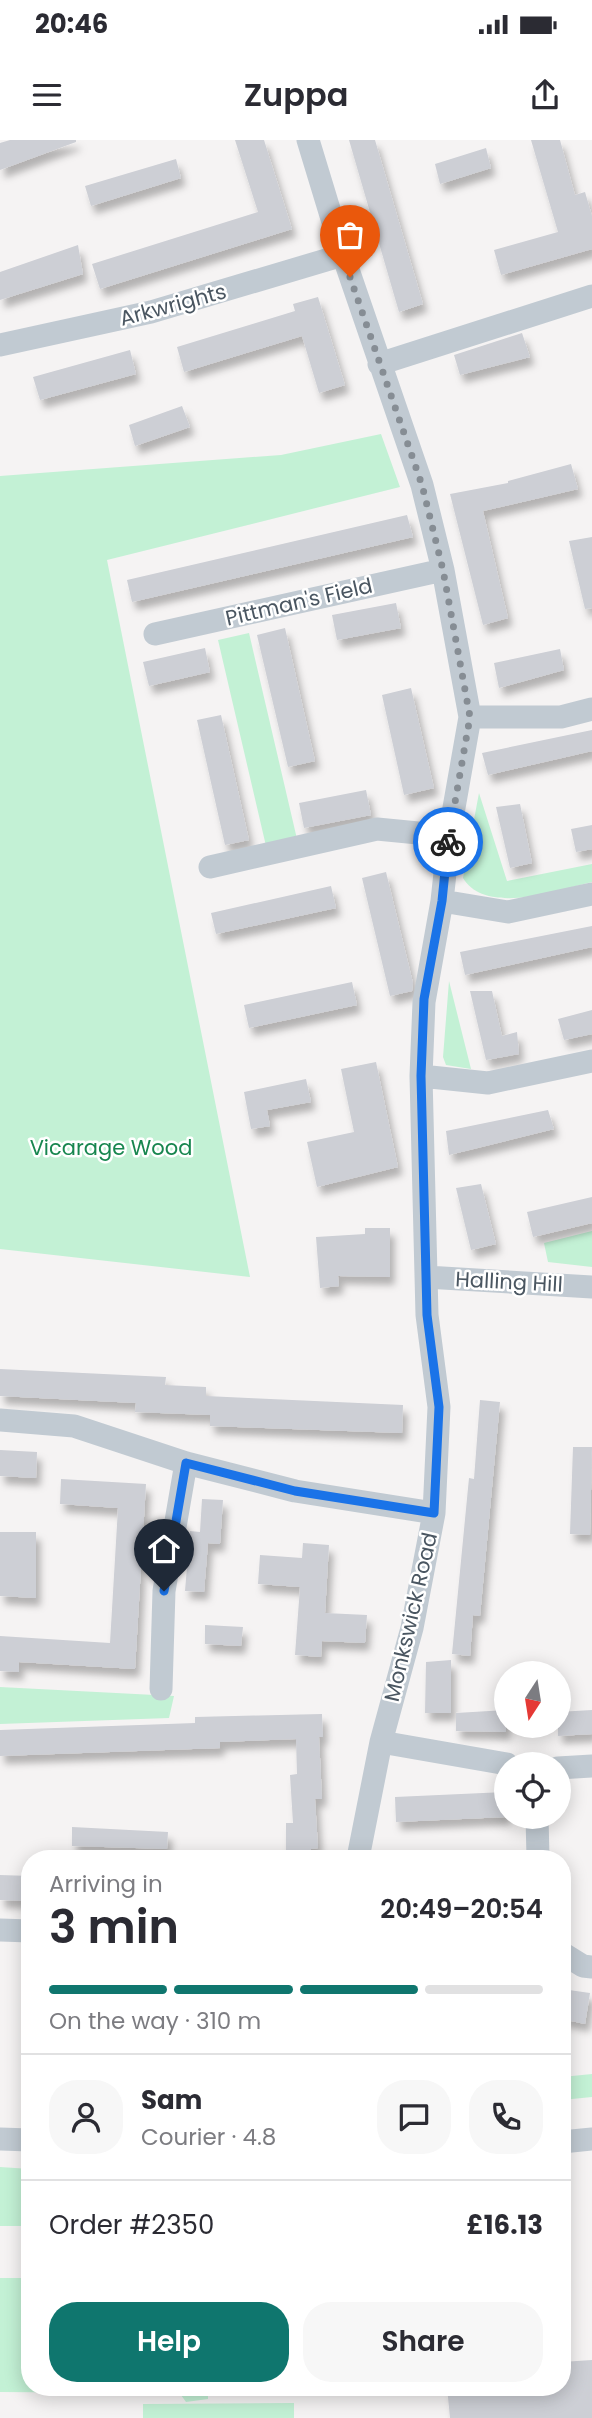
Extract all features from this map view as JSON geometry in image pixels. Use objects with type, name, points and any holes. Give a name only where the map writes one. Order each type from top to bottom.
[{"type":"street","name":"Monkswick Road","points":[[307,140],[379,364],[422,485],[443,570],[470,717],[424,999],[421,1076],[427,1315],[439,1407],[434,1513],[412,1628],[381,1742],[360,1850]]},
{"type":"street","name":"Arkwrights","points":[[0,345],[151,312],[343,255]]},
{"type":"street","points":[[379,364],[592,296]]},
{"type":"street","name":"Pittman's Field","points":[[155,634],[443,570]]},
{"type":"street","points":[[470,717],[561,717],[592,709]]},
{"type":"street","points":[[210,867],[377,829],[449,836]]},
{"type":"street","points":[[442,901],[508,912],[592,894]]},
{"type":"street","points":[[421,1076],[488,1083],[592,1061]]},
{"type":"street","name":"Halling Hill","points":[[426,1277],[592,1287]]},
{"type":"street","points":[[0,1420],[74,1426],[186,1463],[295,1491],[434,1513]]},
{"type":"street","points":[[161,1689],[164,1591],[186,1463]]},
{"type":"street","points":[[381,1742],[494,1762]]},
{"type":"street","points":[[571,1767],[592,1766]]},
{"type":"street","points":[[537,1829],[538,1850]]},
{"type":"street","points":[[0,1930],[21,1931]]},
{"type":"street","points":[[571,1959],[583,1966],[592,1967]]},
{"type":"street","points":[[0,2139],[21,2140]]},
{"type":"street","points":[[571,2141],[592,2139]]},
{"type":"green space","name":"Vicarage Wood","points":[[381,434],[400,487],[107,560],[250,1277],[0,1249],[0,476],[281,455]]},
{"type":"green space","points":[[249,633],[297,839],[266,846],[218,640]]},
{"type":"green space","points":[[479,793],[507,881],[592,864],[592,882],[523,897],[488,896],[474,889],[463,878]]},
{"type":"green space","points":[[449,981],[471,1069],[446,1065],[443,1057]]},
{"type":"green space","points":[[592,1231],[592,1267],[548,1262],[544,1243]]},
{"type":"green space","points":[[0,1687],[174,1696],[169,1718],[0,1724]]},
{"type":"green space","points":[[592,2074],[592,2097],[571,2099],[571,2076]]},
{"type":"green space","points":[[0,2167],[21,2168],[21,2226],[0,2226]]},
{"type":"green space","points":[[0,2278],[21,2278],[21,2392],[0,2392]]},
{"type":"green space","points":[[182,2396],[208,2396],[208,2399],[186,2402]]},
{"type":"green space","points":[[294,2403],[294,2418],[143,2418],[143,2404]]},
{"type":"building","points":[[10,140],[76,142],[0,170],[0,143]]},
{"type":"building","points":[[235,140],[264,140],[292,229],[100,289],[92,264],[258,212]]},
{"type":"building","points":[[349,140],[375,140],[423,304],[399,312]]},
{"type":"building","points":[[531,140],[560,140],[575,195],[585,192],[592,216],[592,249],[501,275],[494,250],[558,232]]},
{"type":"building","points":[[486,148],[491,168],[440,184],[435,164]]},
{"type":"building","points":[[176,159],[181,178],[91,206],[85,186]]},
{"type":"building","points":[[78,245],[83,274],[0,300],[0,272]]},
{"type":"building","points":[[318,297],[345,385],[319,393],[302,336],[184,372],[177,347],[295,311],[293,304]]},
{"type":"building","points":[[522,333],[530,357],[460,375],[454,355]]},
{"type":"building","points":[[130,350],[136,374],[40,400],[33,377]]},
{"type":"building","points":[[182,406],[190,427],[135,446],[129,425]]},
{"type":"building","points":[[571,464],[578,489],[483,511],[508,618],[483,625],[450,494],[508,483]]},
{"type":"building","points":[[407,515],[413,537],[132,602],[127,580]]},
{"type":"building","points":[[592,537],[592,608],[585,609],[569,541]]},
{"type":"building","points":[[396,603],[401,628],[337,640],[332,615]]},
{"type":"building","points":[[285,628],[315,761],[288,767],[257,635]]},
{"type":"building","points":[[205,648],[210,672],[149,686],[143,662]]},
{"type":"building","points":[[560,649],[564,670],[499,688],[494,663]]},
{"type":"building","points":[[411,688],[434,788],[404,795],[382,695]]},
{"type":"building","points":[[221,715],[249,840],[225,845],[197,720]]},
{"type":"building","points":[[592,730],[592,751],[488,775],[482,753]]},
{"type":"building","points":[[366,790],[371,815],[304,828],[299,803]]},
{"type":"building","points":[[520,804],[532,863],[510,868],[496,807]]},
{"type":"building","points":[[592,825],[592,849],[576,852],[571,829]]},
{"type":"building","points":[[386,872],[413,983],[412,991],[390,996],[362,878]]},
{"type":"building","points":[[331,886],[336,908],[216,934],[211,913]]},
{"type":"building","points":[[592,926],[592,947],[465,975],[460,952]]},
{"type":"building","points":[[352,982],[357,1005],[249,1028],[244,1005]]},
{"type":"building","points":[[470,991],[492,991],[502,1036],[517,1032],[519,1054],[486,1060]]},
{"type":"building","points":[[592,1010],[592,1034],[564,1040],[558,1019]]},
{"type":"building","points":[[376,1062],[398,1167],[317,1187],[307,1142],[354,1132],[341,1069]]},
{"type":"building","points":[[306,1079],[311,1102],[267,1110],[270,1126],[251,1129],[244,1092]]},
{"type":"building","points":[[548,1110],[554,1129],[449,1155],[446,1131]]},
{"type":"building","points":[[481,1184],[496,1244],[471,1250],[456,1188]]},
{"type":"building","points":[[592,1197],[592,1223],[533,1237],[527,1212]]},
{"type":"building","points":[[365,1228],[390,1228],[390,1277],[338,1276],[339,1286],[320,1288],[316,1237],[365,1234]]},
{"type":"building","points":[[0,1369],[166,1377],[165,1385],[206,1387],[206,1396],[403,1405],[402,1433],[210,1426],[210,1415],[135,1412],[136,1403],[0,1396]]},
{"type":"building","points":[[480,1400],[500,1402],[480,1616],[473,1615],[470,1656],[452,1654],[469,1478],[474,1479]]},
{"type":"building","points":[[573,1447],[592,1447],[590,1535],[570,1534]]},
{"type":"building","points":[[0,1450],[37,1452],[36,1478],[0,1476]]},
{"type":"building","points":[[61,1479],[146,1484],[135,1669],[19,1662],[19,1672],[0,1671],[0,1636],[110,1643],[118,1508],[60,1504]]},
{"type":"building","points":[[202,1499],[223,1500],[220,1544],[208,1543],[204,1592],[185,1591],[190,1531],[200,1532]]},
{"type":"building","points":[[0,1532],[36,1532],[36,1598],[0,1596]]},
{"type":"building","points":[[303,1543],[329,1545],[325,1613],[367,1615],[365,1643],[322,1641],[321,1657],[295,1655],[300,1587],[258,1584],[260,1555],[302,1558]]},
{"type":"building","points":[[205,1625],[243,1627],[241,1646],[205,1644]]},
{"type":"building","points":[[451,1660],[451,1713],[425,1713],[426,1662]]},
{"type":"building","points":[[592,1710],[592,1734],[571,1735],[571,1711]]},
{"type":"building","points":[[494,1711],[494,1732],[456,1731],[456,1713]]},
{"type":"building","points":[[322,1714],[323,1737],[319,1737],[322,1799],[315,1799],[318,1848],[286,1850],[286,1823],[293,1823],[290,1775],[297,1774],[296,1739],[220,1742],[220,1748],[0,1756],[0,1730],[195,1723],[195,1717]]},
{"type":"building","points":[[494,1792],[494,1818],[396,1822],[395,1797]]},
{"type":"building","points":[[72,1827],[168,1832],[167,1849],[72,1846]]},
{"type":"building","points":[[0,1875],[21,1876],[21,1901],[0,1900]]},
{"type":"building","points":[[571,1990],[590,1993],[585,2024],[571,2021]]},
{"type":"building","points":[[592,2360],[592,2418],[450,2418],[448,2396],[571,2396],[571,2361]]},
{"type":"way so far","points":[[350,277],[422,485],[443,570],[470,717],[448,842]]},
{"type":"route","points":[[164,1591],[186,1463],[295,1491],[434,1513],[439,1407],[427,1315],[421,1076],[424,999],[442,901],[448,842]]}]
